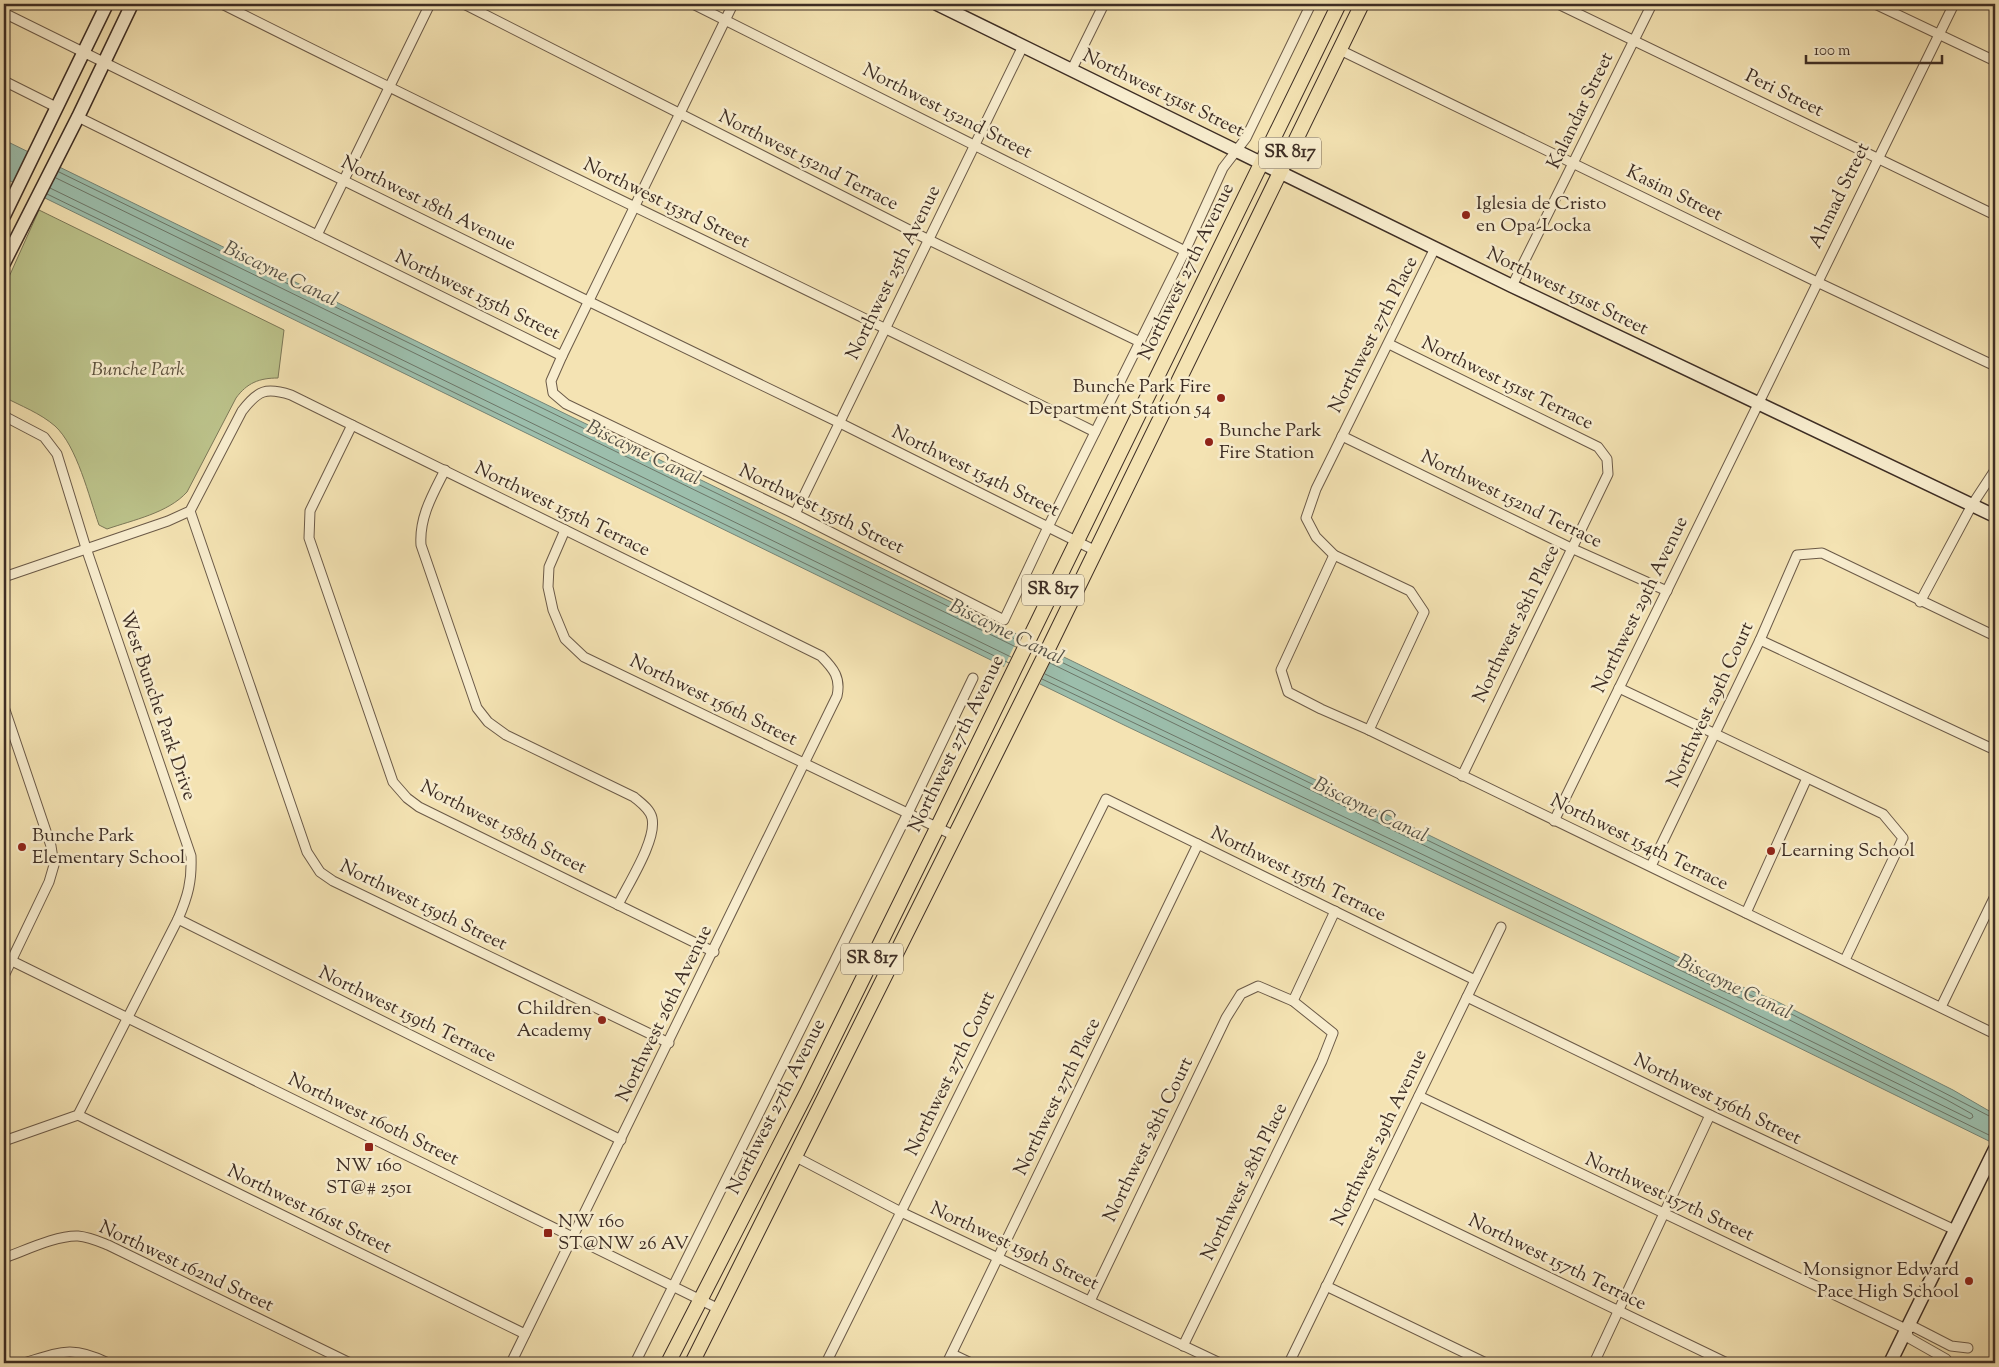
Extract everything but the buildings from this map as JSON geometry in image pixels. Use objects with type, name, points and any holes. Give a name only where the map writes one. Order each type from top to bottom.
[{"type":"main road","name":"Northwest 27th Avenue","points":[[668,1363],[937,828],[1339,4]]},
{"type":"main road","name":"Northwest 27th Avenue","points":[[692,1363],[1048,649],[1362,4]]},
{"type":"main road","points":[[1152,389],[1170,398]]},
{"type":"main road","points":[[796,1157],[791,1152],[790,1143],[826,1066],[824,1056]]},
{"type":"street","points":[[4,216],[107,4]]},
{"type":"street","points":[[4,262],[78,117],[132,4]]},
{"type":"street","name":"Northwest 153rd Street","points":[[222,4],[389,88],[886,328],[1095,432]]},
{"type":"street","points":[[317,235],[430,4]]},
{"type":"street","name":"Northwest 152nd Terrace","points":[[464,4],[928,240],[1140,342]]},
{"type":"street","name":"Northwest 152nd Street","points":[[693,4],[1186,251]]},
{"type":"street","points":[[562,356],[590,302],[733,4]]},
{"type":"street","name":"Northwest 151st Street","points":[[936,4],[1512,286],[1995,516]]},
{"type":"street","points":[[1072,70],[1104,4]]},
{"type":"street","name":"Northwest 27th Avenue","points":[[1004,620],[1048,527],[1186,251],[1223,168],[1246,138],[1311,4]]},
{"type":"street","name":"Peri Street","points":[[1558,4],[1995,215]]},
{"type":"street","name":"Kalandar Street","points":[[1512,286],[1652,4]]},
{"type":"street","points":[[1875,4],[1995,61]]},
{"type":"street","name":"Ahmad Street","points":[[1757,404],[1954,4]]},
{"type":"street","name":"Northwest 18th Avenue","points":[[4,13],[840,423]]},
{"type":"street","name":"Northwest 25th Avenue","points":[[795,514],[1023,46]]},
{"type":"street","name":"Kasim Street","points":[[1340,50],[1817,282],[1995,366]]},
{"type":"street","points":[[4,81],[56,107]]},
{"type":"street","name":"Northwest 155th Street","points":[[78,117],[562,356],[551,381],[553,393],[566,404],[795,514],[1004,620]]},
{"type":"street","name":"Northwest 27th Place","points":[[1334,555],[1316,537],[1306,518],[1316,489],[1435,248]]},
{"type":"street","name":"Northwest 151st Terrace","points":[[1389,344],[1598,447],[1607,459]]},
{"type":"street","name":"Northwest 155th Terrace","points":[[190,511],[242,411],[252,398],[262,392],[275,390],[291,395],[445,470],[821,656],[833,667],[838,677]]},
{"type":"street","name":"Northwest 29th Avenue","points":[[1554,821],[1757,404]]},
{"type":"street","name":"West Bunche Park Drive","points":[[4,416],[44,437],[57,454],[86,548],[191,856],[192,878],[187,898],[178,919],[78,1115]]},
{"type":"street","name":"Northwest 154th Street","points":[[840,423],[1096,551]]},
{"type":"street","name":"Northwest 158th Street","points":[[352,425],[310,511],[309,538],[393,782],[407,798],[419,807],[714,952]]},
{"type":"street","name":"Northwest 152nd Terrace","points":[[1342,436],[1667,592]]},
{"type":"street","name":"Northwest 28th Place","points":[[1462,776],[1608,474],[1607,459]]},
{"type":"street","points":[[445,470],[425,512],[420,530],[421,545],[477,708],[488,722],[506,735],[634,797],[646,807],[652,818],[652,831],[646,848],[618,905]]},
{"type":"street","points":[[1995,470],[1972,505],[1920,602],[1995,636]]},
{"type":"street","points":[[4,577],[168,521],[190,511]]},
{"type":"street","name":"Northwest 159th Street","points":[[190,511],[307,852],[320,872],[333,881],[669,1043]]},
{"type":"street","name":"Northwest 156th Street","points":[[565,530],[550,567],[548,586],[553,610],[564,640],[584,657],[955,836]]},
{"type":"street","name":"Northwest 29th Court","points":[[1651,866],[1760,640],[1797,555],[1822,553],[1920,602]]},
{"type":"street","points":[[1334,555],[1410,591],[1424,612],[1369,730]]},
{"type":"street","name":"Northwest 154th Terrace","points":[[1334,555],[1281,670],[1288,692],[1995,1034]]},
{"type":"street","points":[[1760,640],[1995,750]]},
{"type":"street","name":"Northwest 26th Avenue","points":[[511,1363],[805,764],[837,696],[840,686],[838,677]]},
{"type":"street","name":"Northwest 27th Avenue","points":[[635,1363],[973,678]]},
{"type":"street","points":[[1619,688],[1883,814],[1903,838],[1845,960]]},
{"type":"street","points":[[4,707],[51,846],[54,865],[49,882],[4,976]]},
{"type":"street","points":[[1746,913],[1807,778]]},
{"type":"street","name":"Northwest 155th Terrace","points":[[1106,800],[1475,980]]},
{"type":"street","name":"Northwest 27th Court","points":[[826,1363],[1106,800]]},
{"type":"street","name":"Northwest 27th Place","points":[[947,1363],[1198,844]]},
{"type":"street","points":[[1941,1007],[1995,896]]},
{"type":"street","points":[[1293,1001],[1335,911]]},
{"type":"street","name":"Northwest 159th Terrace","points":[[178,919],[621,1140]]},
{"type":"street","name":"Northwest 29th Avenue","points":[[1289,1363],[1501,927]]},
{"type":"street","name":"Northwest 160th Street","points":[[12,961],[719,1309]]},
{"type":"street","name":"Northwest 28th Court","points":[[1090,1301],[1226,1018],[1241,994],[1258,986],[1293,1001]]},
{"type":"street","name":"Northwest 156th Street","points":[[1467,997],[1710,1115],[1955,1230]]},
{"type":"street","name":"Northwest 28th Place","points":[[1183,1346],[1322,1062],[1333,1033],[1293,1001]]},
{"type":"street","name":"Northwest 157th Street","points":[[1419,1096],[1906,1329]]},
{"type":"street","points":[[4,1142],[78,1115]]},
{"type":"street","name":"Northwest 161st Street","points":[[78,1115],[525,1334]]},
{"type":"street","points":[[1594,1363],[1710,1115]]},
{"type":"street","points":[[1890,1363],[1995,1150]]},
{"type":"street","name":"Northwest 159th Street","points":[[796,1157],[901,1212],[1220,1363]]},
{"type":"street","name":"Northwest 157th Terrace","points":[[1372,1192],[1727,1363]]},
{"type":"street","name":"Northwest 162nd Street","points":[[4,1258],[62,1238],[76,1236],[90,1238],[108,1244],[350,1363]]},
{"type":"street","points":[[1326,1286],[1486,1363]]},
{"type":"street","points":[[1906,1329],[1914,1327],[1951,1346],[1968,1348]]},
{"type":"street","points":[[1906,1329],[1909,1338],[1950,1363]]},
{"type":"street","points":[[24,1363],[63,1351],[81,1353],[108,1363]]},
{"type":"street","points":[[952,1354],[971,1363]]},
{"type":"green space","name":"Bunche Park","points":[[39,210],[284,330],[278,378],[254,382],[236,398],[187,492],[160,511],[107,529],[99,525],[82,473],[63,435],[43,417],[4,397],[4,288]]},
{"type":"water","name":"Biscayne Canal","points":[[4,140],[1728,981],[1774,1000],[1953,1090],[1995,1115],[1995,1144],[1722,1010],[1126,726],[4,178]]},
{"type":"pier","points":[[30,149],[60,164],[43,200],[12,185]]},
{"type":"pier","points":[[1020,634],[1055,651],[1039,686],[1003,669]]},
{"type":"place","name":"Iglesia de Cristo en Opa-Locka","points":[[1466,215]]},
{"type":"place","name":"Bunche Park Fire Department Station 54","points":[[1221,398]]},
{"type":"place","name":"Bunche Park Fire Station","points":[[1209,442]]},
{"type":"place","name":"Bunche Park Elementary School","points":[[22,847]]},
{"type":"place","name":"Learning School","points":[[1771,851]]},
{"type":"place","name":"Children Academy","points":[[602,1020]]},
{"type":"place","name":"NW 160 ST@# 2501","points":[[369,1147]]},
{"type":"place","name":"NW 160 ST@NW 26 AV","points":[[548,1233]]},
{"type":"place","name":"Monsignor Edward Pace High School","points":[[1969,1281]]}]
